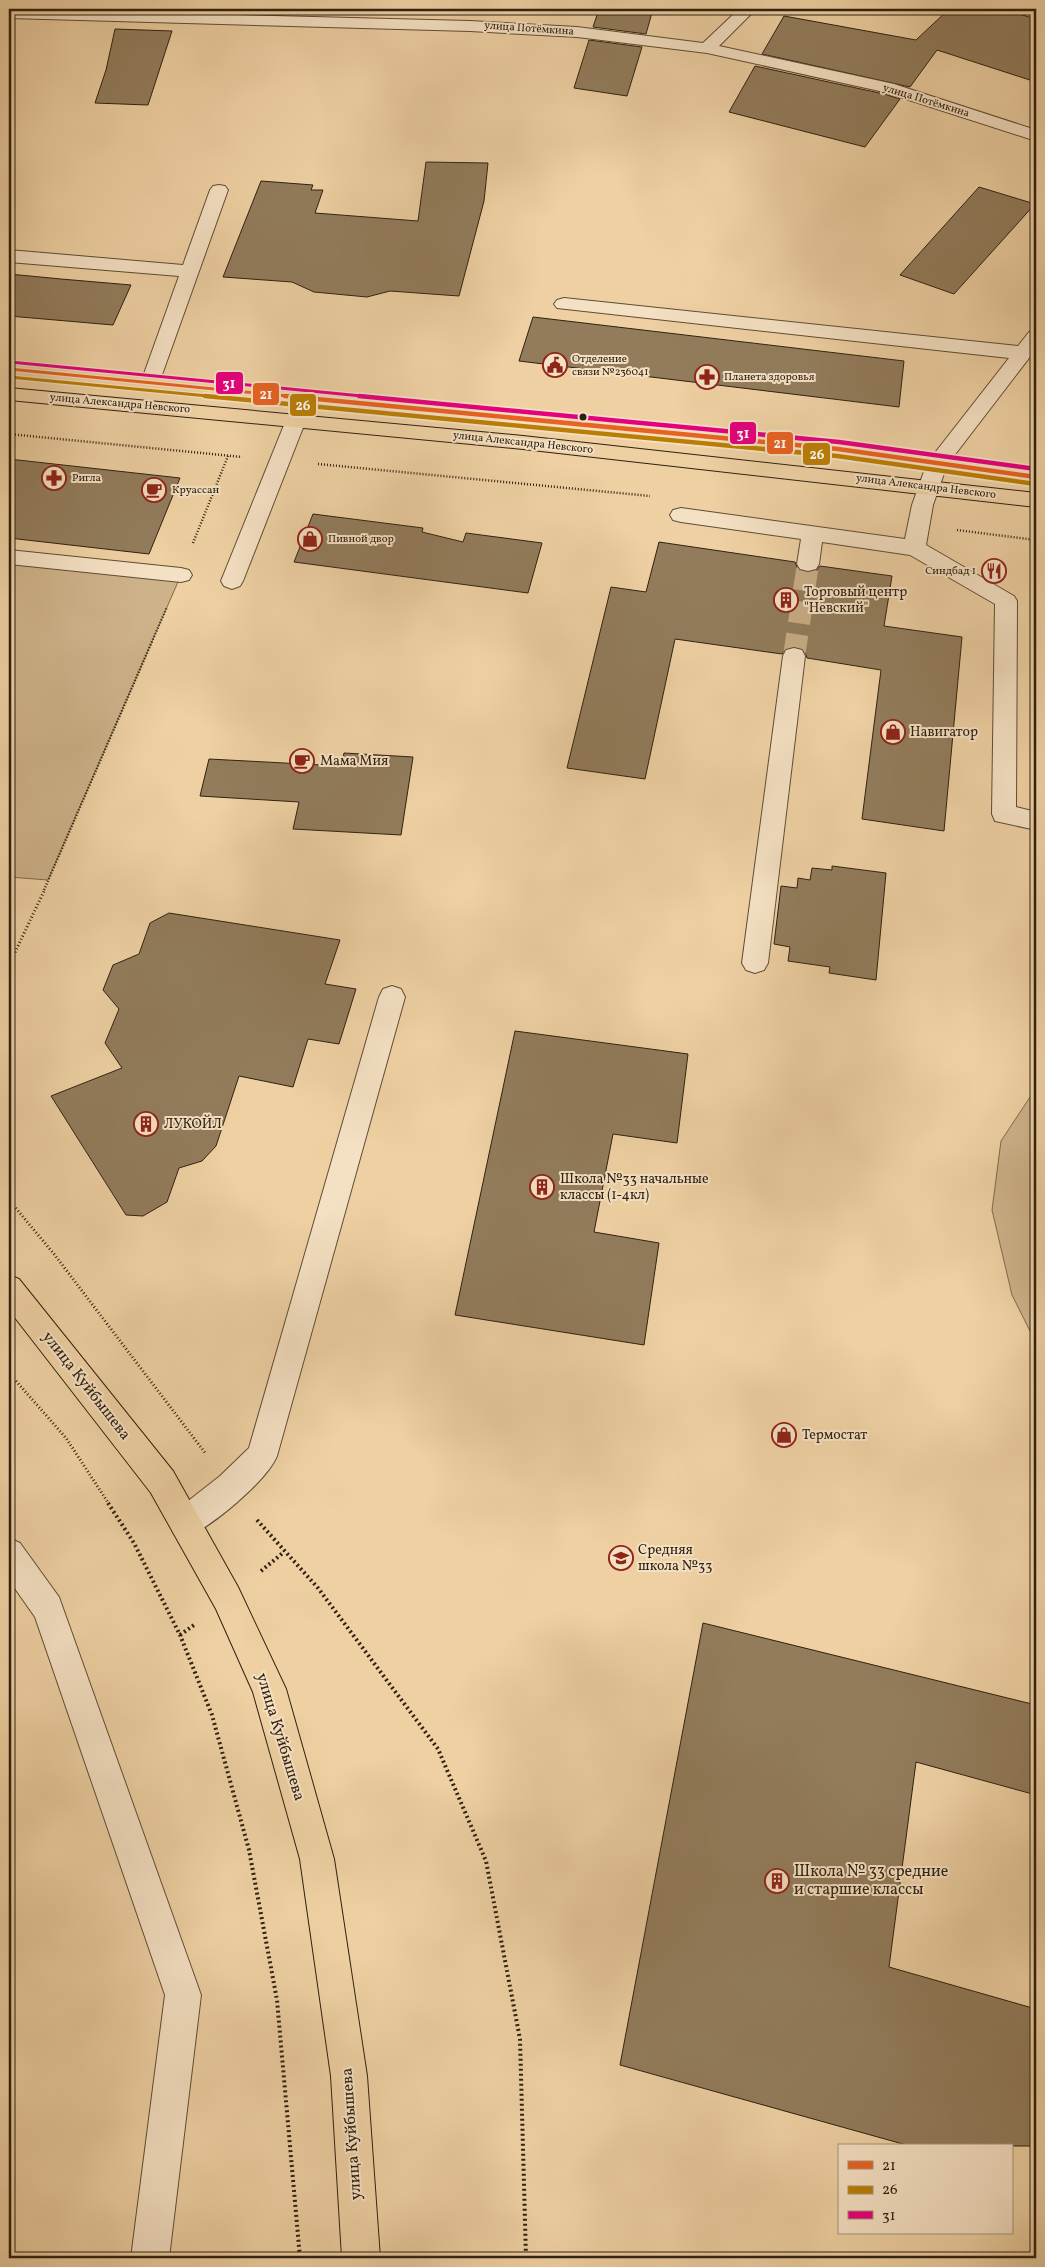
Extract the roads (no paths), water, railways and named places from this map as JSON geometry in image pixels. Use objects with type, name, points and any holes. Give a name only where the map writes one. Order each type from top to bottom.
[{"type":"main road","name":"улица Александра Невского","points":[[9,369],[838,448],[1036,477]]},
{"type":"main road","name":"улица Александра Невского","points":[[9,394],[296,420],[834,475],[1036,500]]},
{"type":"main road","name":"улица Куйбышева","points":[[9,1288],[162,1482],[227,1598],[269,1689],[317,1859],[349,2076],[361,2258]]},
{"type":"street","points":[[707,48],[748,9]]},
{"type":"street","name":"улица Потёмкина","points":[[9,13],[470,26],[577,32],[707,48],[888,88],[1036,136]]},
{"type":"street","points":[[151,382],[219,190]]},
{"type":"street","points":[[9,256],[190,271]]},
{"type":"street","points":[[564,304],[1023,353]]},
{"type":"street","points":[[915,548],[917,525],[926,487],[937,464],[1036,336]]},
{"type":"street","points":[[232,581],[296,420]]},
{"type":"street","points":[[681,514],[915,548],[1006,601],[1004,814],[1036,821]]},
{"type":"street","points":[[808,564],[813,532]]},
{"type":"street","points":[[9,557],[181,575]]},
{"type":"street","points":[[754,963],[794,656]]},
{"type":"street","points":[[185,1523],[231,1487],[262,1456],[392,997]]},
{"type":"street","points":[[9,1554],[48,1608],[183,1995],[150,2258]]},
{"type":"tunnel","points":[[794,656],[808,564]]},
{"type":"place","name":"Отделение связи №236041","points":[[555,365]]},
{"type":"place","name":"Планета здоровья","points":[[707,377]]},
{"type":"place","name":"Ригла","points":[[54,478]]},
{"type":"place","name":"Круассан","points":[[154,490]]},
{"type":"place","name":"Пивной двор","points":[[310,539]]},
{"type":"place","name":"Синдбад 1","points":[[994,571]]},
{"type":"place","name":"Торговый центр \"Невский\"","points":[[786,600]]},
{"type":"place","name":"Навигатор","points":[[893,732]]},
{"type":"place","name":"Мама Мия","points":[[302,761]]},
{"type":"place","name":"ЛУКОЙЛ","points":[[146,1124]]},
{"type":"place","name":"Школа №33 начальные классы (1-4кл)","points":[[542,1187]]},
{"type":"place","name":"Термостат","points":[[784,1435]]},
{"type":"place","name":"Средняя школа №33","points":[[621,1558]]},
{"type":"place","name":"Школа № 33 средние и старшие классы","points":[[777,1881]]}]
